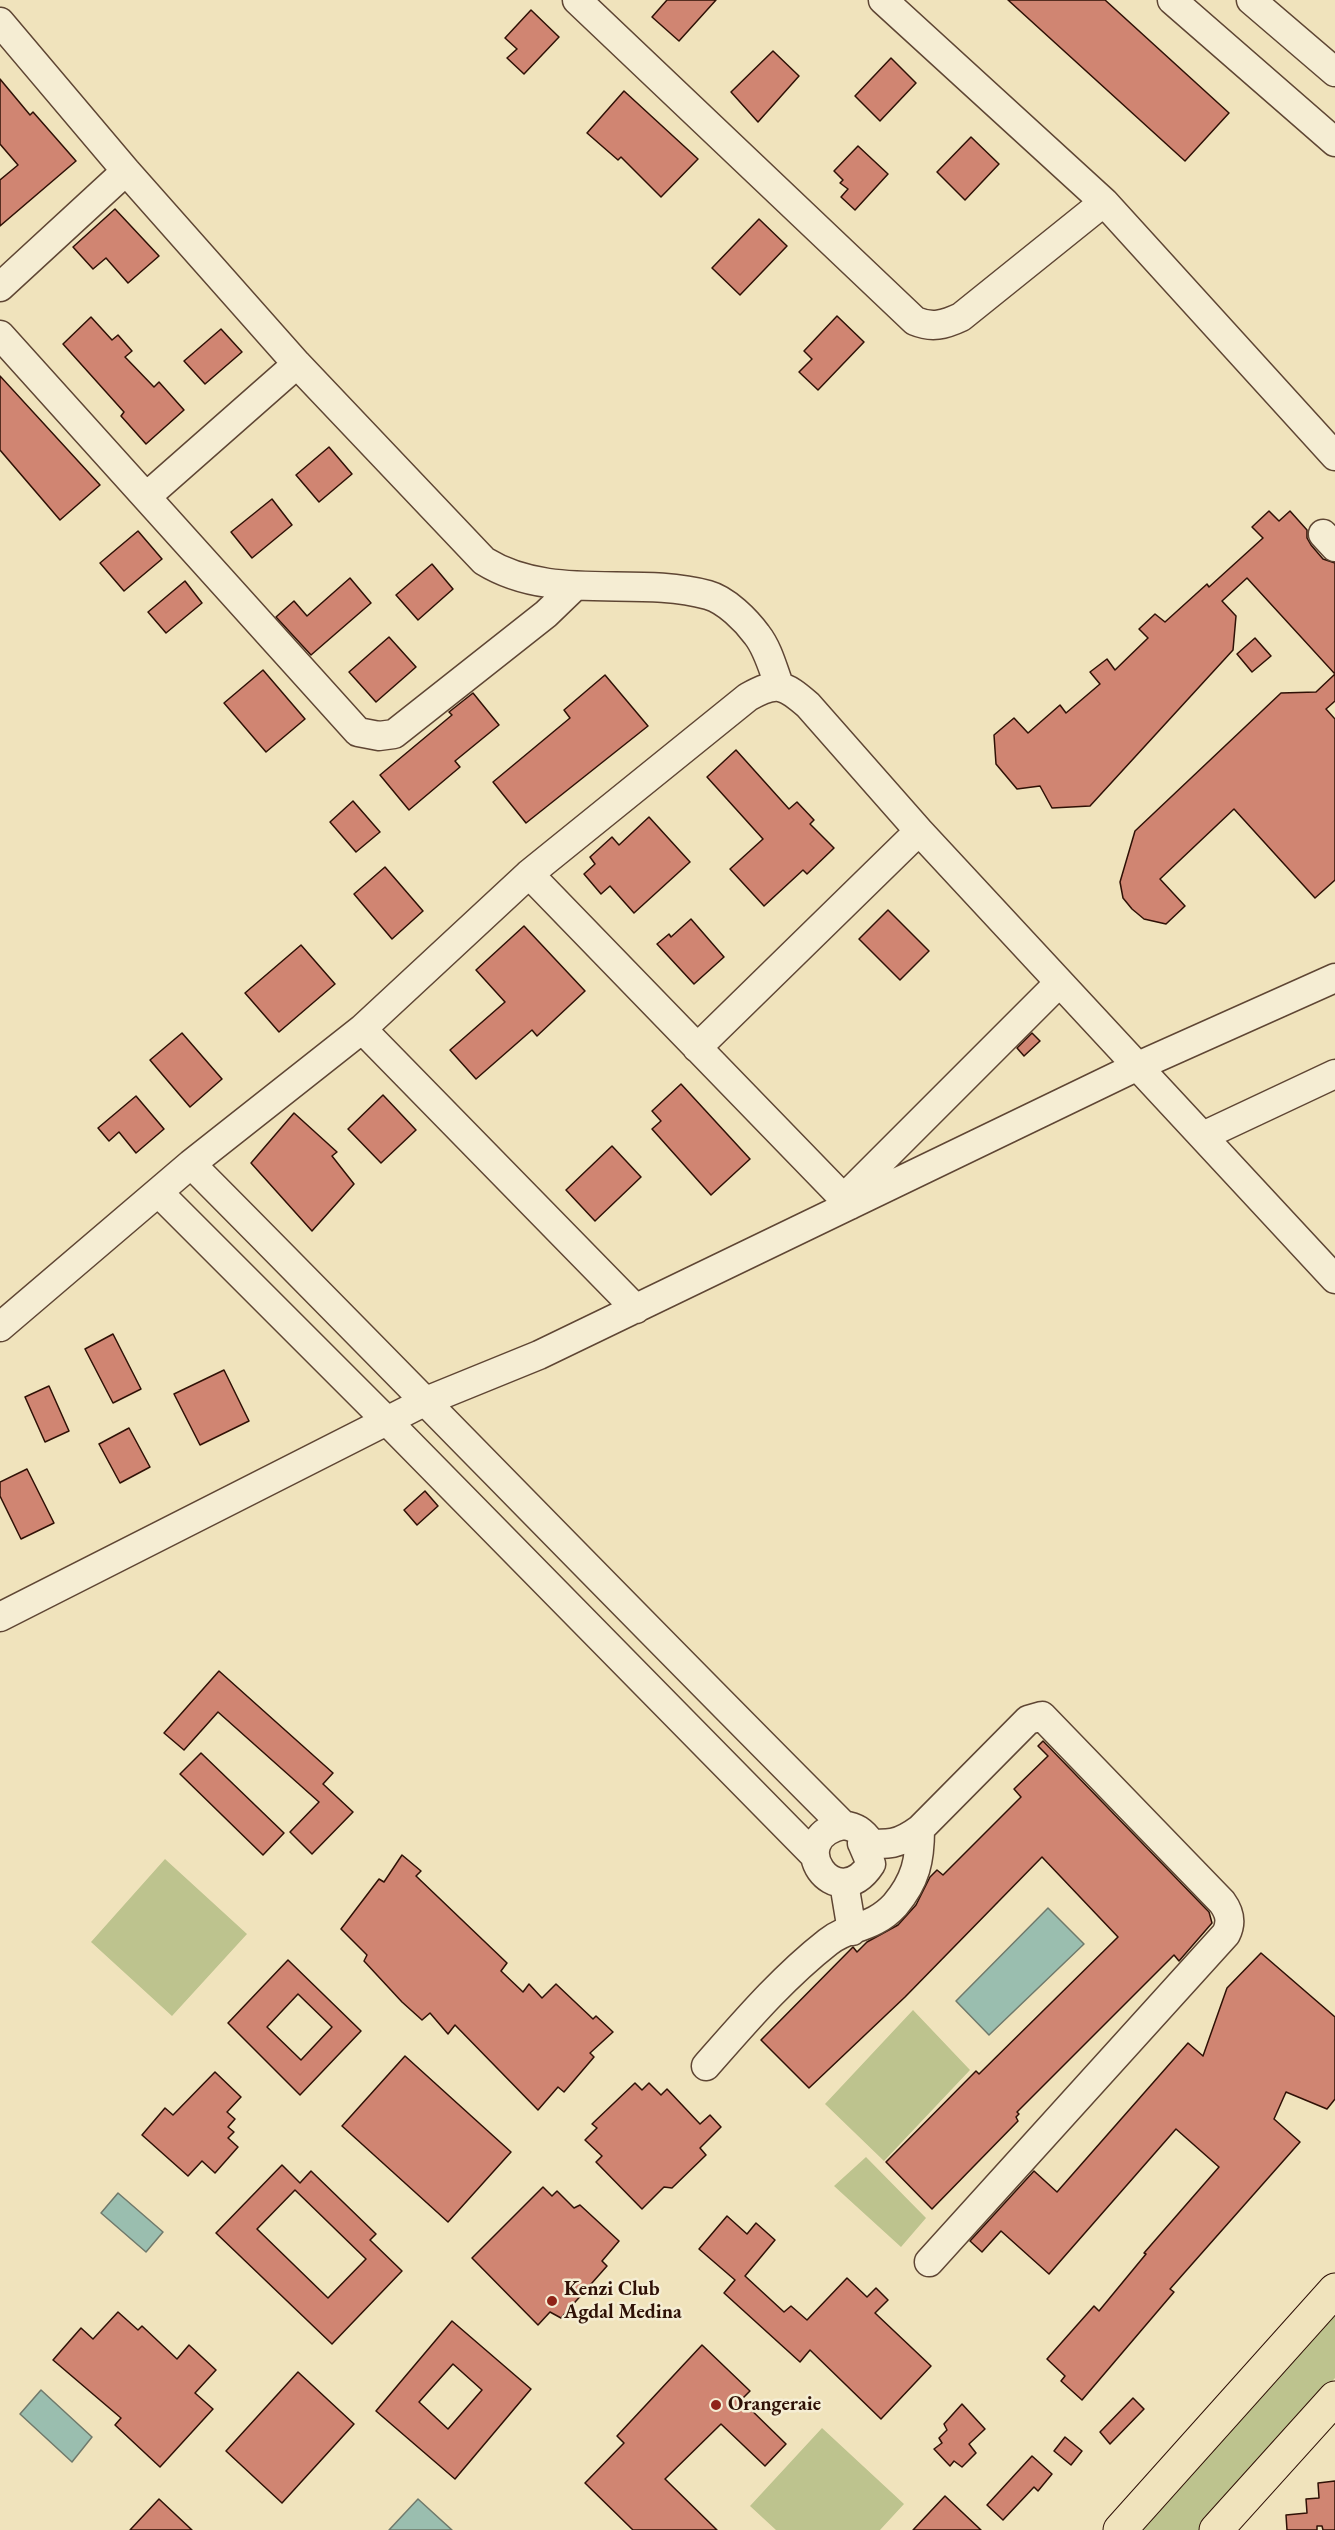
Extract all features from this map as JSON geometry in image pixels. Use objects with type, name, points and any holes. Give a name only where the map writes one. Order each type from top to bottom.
[{"type":"main road","points":[[1120,2530],[1335,2290]]},
{"type":"main road","points":[[1216,2530],[1335,2398]]},
{"type":"street","points":[[577,0],[915,321],[928,326],[945,324],[961,317],[1104,202]]},
{"type":"street","points":[[883,0],[1104,202],[1335,456]]},
{"type":"street","points":[[1172,0],[1335,142]]},
{"type":"street","points":[[1251,0],[1335,72]]},
{"type":"street","points":[[0,22],[126,171],[297,364],[484,561],[502,572],[574,587],[654,587],[710,595],[736,612],[758,636],[779,685],[808,705],[919,831],[1335,1280]]},
{"type":"street","points":[[0,287],[126,171]]},
{"type":"street","points":[[0,335],[358,732],[379,736],[394,734],[546,614],[574,587]]},
{"type":"street","points":[[146,497],[297,364]]},
{"type":"street","points":[[0,1327],[191,1164],[362,1029],[529,874],[748,697],[764,688],[779,685]]},
{"type":"street","points":[[697,1048],[919,831]]},
{"type":"street","points":[[529,874],[847,1202]]},
{"type":"street","points":[[0,1617],[426,1401],[539,1355],[636,1309],[847,1202],[1335,978]]},
{"type":"street","points":[[847,1202],[1059,983]]},
{"type":"street","points":[[362,1029],[636,1309]]},
{"type":"street","points":[[1203,1136],[1335,1074]]},
{"type":"street","points":[[191,1164],[853,1834],[871,1864],[865,1874],[855,1881],[844,1883],[833,1881],[824,1875],[817,1866],[814,1855],[816,1843],[822,1834],[832,1827],[853,1834],[895,1844],[906,1839],[920,1829],[1028,1720],[1042,1716],[1222,1902],[1230,1917],[1230,1926],[1226,1934],[929,2262]]},
{"type":"street","points":[[159,1193],[814,1855]]},
{"type":"street","points":[[634,1672],[662,1643]]},
{"type":"street","points":[[706,2066],[772,1991],[831,1940],[869,1925],[895,1904],[909,1884],[920,1859],[920,1829]]},
{"type":"street","points":[[844,1883],[852,1931]]},
{"type":"green space","points":[[165,1859],[247,1934],[172,2016],[91,1942]]},
{"type":"green space","points":[[913,2010],[970,2070],[884,2161],[825,2104]]},
{"type":"green space","points":[[866,2157],[926,2218],[901,2247],[834,2186]]},
{"type":"green space","points":[[1335,2310],[1335,2378],[1199,2530],[1138,2530]]},
{"type":"green space","points":[[822,2428],[904,2504],[880,2530],[776,2530],[750,2506]]},
{"type":"shaded area","points":[[1048,1908],[1084,1944],[989,2035],[956,2001]]},
{"type":"shaded area","points":[[118,2193],[163,2232],[146,2252],[101,2213]]},
{"type":"shaded area","points":[[41,2390],[92,2437],[72,2462],[20,2414]]},
{"type":"shaded area","points":[[418,2499],[452,2530],[389,2530]]},
{"type":"building","points":[[667,0],[716,0],[679,41],[652,17]]},
{"type":"building","points":[[1008,0],[1105,0],[1229,113],[1185,161]]},
{"type":"building","points":[[531,10],[559,37],[524,74],[507,58],[517,49],[505,38]]},
{"type":"building","points":[[773,51],[799,76],[758,122],[731,92]]},
{"type":"building","points":[[891,58],[916,83],[880,121],[855,96]]},
{"type":"building","points":[[0,79],[30,115],[33,112],[76,161],[0,226],[0,180],[18,165],[0,144]]},
{"type":"building","points":[[624,91],[698,159],[661,197],[621,157],[618,160],[587,133]]},
{"type":"building","points":[[971,137],[999,164],[965,200],[937,172]]},
{"type":"building","points":[[858,146],[888,174],[855,210],[841,197],[848,189],[840,183],[843,180],[834,171]]},
{"type":"building","points":[[115,209],[159,256],[128,283],[106,258],[93,269],[73,247]]},
{"type":"building","points":[[759,219],[787,246],[740,295],[712,268]]},
{"type":"building","points":[[837,316],[864,342],[818,390],[799,372],[812,359],[804,351]]},
{"type":"building","points":[[91,317],[112,340],[118,335],[132,351],[125,357],[154,387],[159,382],[184,410],[146,444],[121,416],[124,412],[63,344]]},
{"type":"building","points":[[221,329],[242,352],[205,384],[184,361]]},
{"type":"building","points":[[0,376],[100,485],[60,520],[0,450]]},
{"type":"building","points":[[329,447],[352,474],[319,502],[296,475]]},
{"type":"building","points":[[272,499],[292,525],[252,558],[231,532]]},
{"type":"building","points":[[1269,511],[1279,521],[1290,511],[1307,530],[1307,538],[1323,559],[1335,563],[1335,674],[1247,578],[1222,601],[1236,616],[1233,650],[1090,806],[1052,808],[1040,786],[1017,789],[996,764],[994,735],[1014,718],[1028,733],[1060,705],[1066,713],[1100,684],[1090,672],[1107,659],[1115,670],[1148,638],[1139,629],[1155,614],[1165,622],[1207,584],[1209,587],[1263,538],[1252,527]]},
{"type":"building","points":[[138,531],[162,559],[124,591],[100,563]]},
{"type":"building","points":[[432,564],[453,589],[418,620],[396,595]]},
{"type":"building","points":[[350,578],[371,603],[311,655],[276,617],[294,601],[307,616]]},
{"type":"building","points":[[185,581],[202,603],[166,633],[148,612]]},
{"type":"building","points":[[389,637],[416,667],[376,702],[349,672]]},
{"type":"building","points":[[1255,638],[1271,656],[1252,672],[1237,654]]},
{"type":"building","points":[[263,670],[305,719],[266,752],[224,703]]},
{"type":"building","points":[[1335,674],[1335,701],[1326,709],[1335,719],[1335,880],[1315,898],[1234,809],[1160,879],[1185,906],[1166,924],[1144,919],[1123,898],[1120,882],[1135,831],[1281,693],[1316,692]]},
{"type":"building","points":[[605,675],[648,726],[526,823],[493,782],[570,718],[564,710]]},
{"type":"building","points":[[473,693],[499,725],[455,761],[460,767],[409,810],[380,775],[452,715],[449,712]]},
{"type":"building","points":[[736,750],[789,809],[797,802],[814,820],[810,824],[834,848],[807,874],[803,870],[764,906],[730,869],[763,839],[707,777]]},
{"type":"building","points":[[353,801],[380,832],[356,852],[330,822]]},
{"type":"building","points":[[649,817],[690,862],[634,913],[610,886],[601,894],[584,874],[595,864],[590,857],[612,837],[619,845]]},
{"type":"building","points":[[385,867],[423,911],[392,939],[354,894]]},
{"type":"building","points":[[888,910],[929,951],[900,980],[859,939]]},
{"type":"building","points":[[691,919],[724,957],[694,984],[657,944],[669,934],[671,937]]},
{"type":"building","points":[[524,926],[585,991],[537,1036],[532,1030],[476,1079],[450,1050],[505,1002],[476,970]]},
{"type":"building","points":[[301,945],[335,984],[279,1032],[245,993]]},
{"type":"building","points":[[182,1033],[222,1079],[190,1107],[150,1060]]},
{"type":"building","points":[[1032,1033],[1040,1041],[1024,1056],[1017,1048]]},
{"type":"building","points":[[681,1084],[750,1159],[711,1195],[652,1129],[661,1121],[652,1111]]},
{"type":"building","points":[[383,1095],[416,1130],[381,1163],[348,1129]]},
{"type":"building","points":[[136,1096],[164,1129],[136,1153],[119,1132],[109,1141],[98,1128]]},
{"type":"building","points":[[294,1113],[337,1152],[332,1156],[354,1184],[312,1231],[251,1163]]},
{"type":"building","points":[[612,1146],[641,1177],[595,1221],[566,1190]]},
{"type":"building","points":[[113,1334],[141,1389],[113,1403],[85,1349]]},
{"type":"building","points":[[224,1370],[249,1421],[200,1445],[174,1394]]},
{"type":"building","points":[[49,1386],[69,1431],[45,1442],[25,1397]]},
{"type":"building","points":[[129,1428],[150,1467],[120,1483],[99,1444]]},
{"type":"building","points":[[27,1469],[54,1523],[21,1539],[0,1496],[0,1482]]},
{"type":"building","points":[[425,1491],[438,1506],[417,1525],[404,1510]]},
{"type":"building","points":[[219,1671],[333,1773],[323,1784],[353,1812],[312,1854],[290,1832],[319,1802],[218,1712],[184,1750],[164,1733]]},
{"type":"building","points":[[1043,1741],[1209,1912],[1212,1923],[1179,1961],[1174,1955],[1017,2112],[1018,2121],[932,2209],[886,2162],[976,2071],[979,2074],[1118,1937],[1042,1857],[905,1997],[809,2088],[761,2040],[853,1947],[857,1952],[867,1942],[898,1925],[916,1905],[930,1877],[937,1870],[943,1875],[1021,1797],[1014,1789],[1048,1756],[1038,1746]]},
{"type":"building","points":[[201,1753],[284,1833],[263,1855],[180,1774]]},
{"type":"building","points":[[402,1855],[421,1871],[416,1876],[507,1963],[501,1971],[523,1992],[529,1984],[542,1998],[556,1984],[593,2019],[596,2016],[613,2032],[590,2053],[594,2057],[564,2092],[558,2087],[538,2110],[455,2025],[448,2034],[430,2013],[422,2020],[402,2002],[364,1961],[367,1955],[341,1929],[379,1879],[384,1882]]},
{"type":"building","points":[[1261,1953],[1335,2017],[1335,2099],[1327,2109],[1286,2092],[1274,2119],[1300,2142],[1170,2289],[1174,2292],[1082,2400],[1061,2381],[1065,2376],[1047,2359],[1094,2306],[1099,2311],[1146,2254],[1144,2253],[1219,2167],[1176,2129],[1049,2274],[1001,2231],[982,2252],[970,2241],[1034,2171],[1057,2192],[1188,2043],[1203,2056],[1227,1988]]},
{"type":"building","points":[[288,1960],[361,2031],[300,2095],[228,2023]],"holes":[[[298,1994],[332,2027],[301,2060],[267,2027]]]},
{"type":"building","points":[[405,2056],[511,2152],[448,2222],[342,2126]]},
{"type":"building","points":[[215,2072],[241,2097],[227,2112],[235,2119],[228,2127],[234,2132],[228,2138],[238,2147],[215,2173],[202,2161],[188,2176],[142,2135],[165,2108],[173,2115]]},
{"type":"building","points":[[635,2083],[642,2090],[649,2083],[661,2095],[667,2089],[700,2124],[710,2115],[721,2127],[700,2148],[706,2155],[672,2188],[664,2187],[642,2209],[596,2162],[602,2156],[585,2140],[597,2128],[592,2124]]},
{"type":"building","points":[[282,2165],[300,2183],[311,2171],[376,2234],[370,2240],[402,2271],[332,2344],[216,2233]],"holes":[[[295,2190],[366,2259],[328,2298],[257,2229]]]},
{"type":"building","points":[[543,2187],[552,2196],[557,2191],[574,2208],[580,2205],[619,2241],[602,2261],[607,2266],[561,2318],[550,2312],[538,2325],[472,2258]]},
{"type":"building","points":[[727,2216],[747,2234],[756,2223],[775,2240],[745,2276],[784,2312],[791,2306],[807,2320],[847,2278],[867,2297],[876,2288],[888,2300],[875,2313],[931,2366],[881,2419],[810,2350],[800,2362],[724,2293],[735,2280],[699,2249]]},
{"type":"building","points":[[118,2312],[138,2330],[142,2326],[177,2359],[189,2345],[216,2370],[195,2393],[213,2409],[160,2467],[115,2425],[121,2418],[53,2360],[81,2328],[93,2339]]},
{"type":"building","points":[[452,2321],[531,2389],[455,2479],[376,2411]],"holes":[[[453,2364],[482,2390],[448,2429],[419,2402]]]},
{"type":"building","points":[[702,2345],[750,2391],[741,2400],[786,2444],[765,2466],[721,2424],[665,2479],[717,2530],[633,2530],[585,2483],[624,2443],[617,2436]]},
{"type":"building","points":[[298,2372],[354,2424],[282,2503],[226,2451]]},
{"type":"building","points":[[1133,2398],[1144,2409],[1110,2444],[1100,2432]]},
{"type":"building","points":[[962,2404],[985,2429],[969,2444],[976,2453],[962,2467],[954,2461],[950,2466],[934,2449],[942,2443],[939,2438],[947,2430],[944,2424]]},
{"type":"building","points":[[1065,2437],[1082,2451],[1071,2465],[1054,2451]]},
{"type":"building","points":[[1032,2456],[1052,2474],[1038,2491],[1034,2487],[1003,2520],[987,2505]]},
{"type":"building","points":[[1335,2481],[1335,2530],[1323,2530],[1322,2526],[1317,2526],[1317,2530],[1287,2530],[1286,2515],[1307,2513],[1306,2499],[1319,2498],[1318,2483]]},
{"type":"building","points":[[945,2496],[981,2530],[913,2530]]},
{"type":"building","points":[[159,2499],[192,2530],[130,2530]]},
{"type":"place","name":"Kenzi Club Agdal Medina","points":[[552,2301]]},
{"type":"place","name":"Orangeraie","points":[[716,2405]]}]
